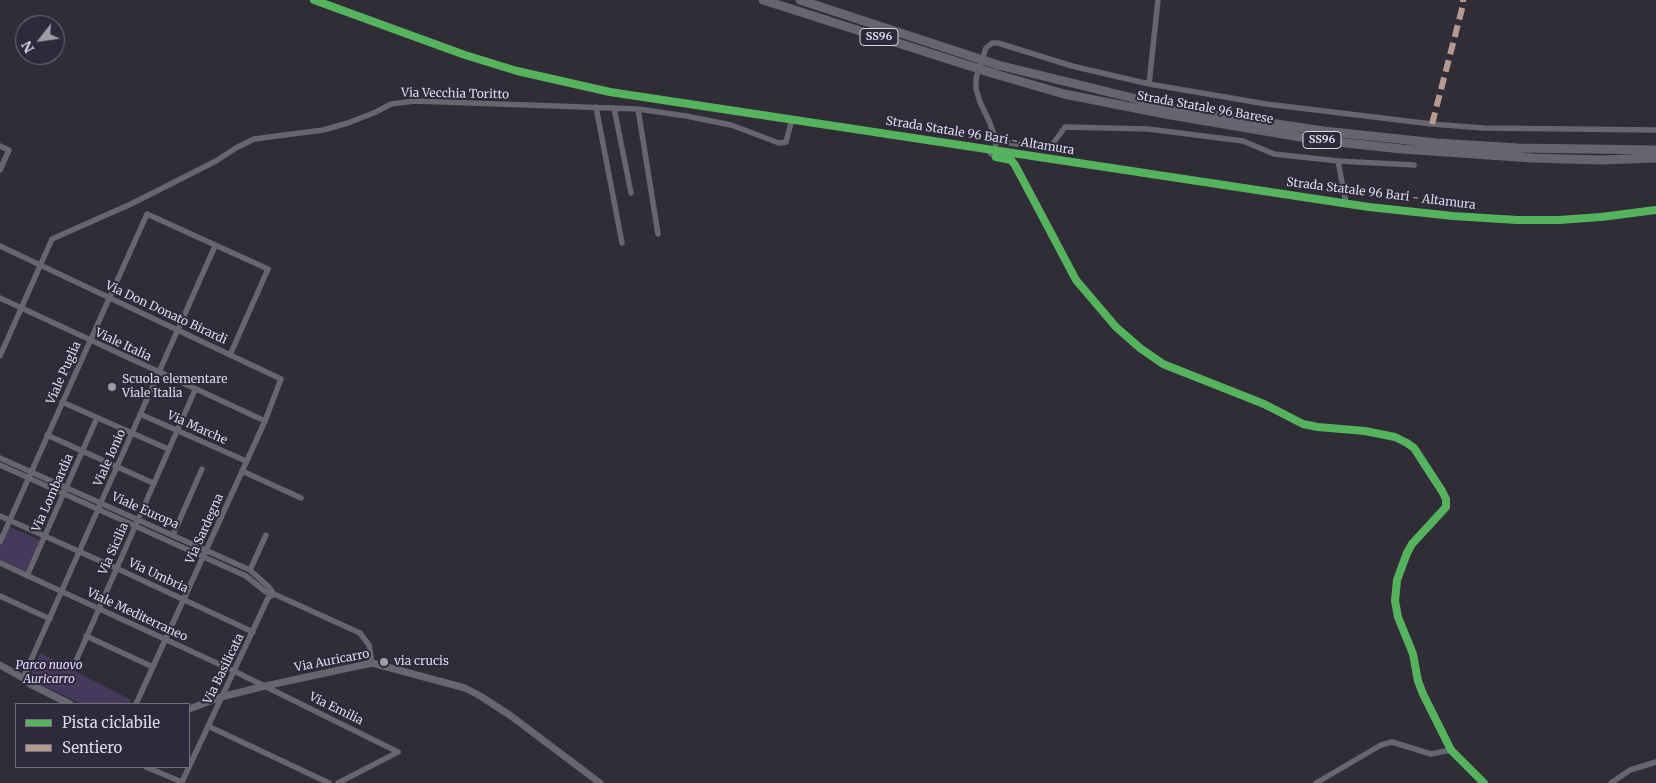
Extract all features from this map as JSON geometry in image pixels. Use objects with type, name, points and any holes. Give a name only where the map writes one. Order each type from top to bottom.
[{"type":"highway","name":"Strada Statale 96 Barese","points":[[763,0],[1064,94],[1165,114],[1318,140],[1402,149],[1532,158],[1601,160],[1656,158]]},
{"type":"highway","name":"Strada Statale 96 Barese","points":[[800,0],[998,65],[1178,110],[1322,131],[1437,143],[1518,148],[1656,150]]},
{"type":"street","name":"Strada Statale 96 Bari - Altamura","points":[[314,0],[465,55],[517,71],[610,92],[1346,203],[1453,216],[1516,220],[1601,217],[1656,210]]},
{"type":"street","points":[[1149,84],[1158,0]]},
{"type":"street","points":[[1484,783],[1451,750],[1422,694],[1413,654],[1398,617],[1395,601],[1397,580],[1412,544],[1446,507],[1446,499],[1442,491],[1414,448],[1395,438],[1365,431],[1303,424],[1264,404],[1163,364],[1116,327],[1076,280],[1014,165],[1010,160],[997,158],[991,154],[996,141],[980,102],[976,89],[976,78],[983,53],[992,44],[1008,46],[1072,66],[1149,84],[1266,104],[1432,124],[1483,128],[1656,130]]},
{"type":"street","name":"Via Vecchia Toritto","points":[[0,356],[52,239],[140,200],[254,139],[323,130],[348,124],[390,104],[415,101],[638,109],[731,125],[779,143],[786,142],[792,119]]},
{"type":"street","points":[[596,107],[622,243]]},
{"type":"street","points":[[614,108],[631,193]]},
{"type":"street","points":[[638,109],[658,234]]},
{"type":"street","points":[[996,141],[1044,148],[1052,145],[1065,127],[1148,129],[1244,141],[1274,154],[1414,165]]},
{"type":"street","points":[[0,146],[9,150],[0,170]]},
{"type":"street","points":[[1338,160],[1346,203]]},
{"type":"street","name":"Viale Puglia","points":[[0,542],[147,214],[215,246]]},
{"type":"street","name":"Via Don Donato Birardi","points":[[0,246],[281,379],[265,421]]},
{"type":"street","points":[[215,246],[268,269],[230,355]]},
{"type":"street","name":"Viale Ionio","points":[[23,678],[215,246]]},
{"type":"street","name":"Viale Italia","points":[[0,298],[158,373],[265,421]]},
{"type":"street","name":"Via Sicilia","points":[[76,661],[195,390]]},
{"type":"street","points":[[62,402],[168,449]]},
{"type":"street","name":"Via Marche","points":[[140,414],[246,461]]},
{"type":"street","name":"Via Lombardia","points":[[27,576],[97,418]]},
{"type":"street","name":"Via Sardegna","points":[[136,703],[265,421]]},
{"type":"street","points":[[47,436],[153,484]]},
{"type":"street","name":"Viale Europa","points":[[0,458],[64,494],[246,576],[266,592],[360,633],[368,645],[372,663]]},
{"type":"street","name":"Viale Europa","points":[[0,465],[67,487],[250,570],[269,586],[274,594]]},
{"type":"street","points":[[173,535],[202,469]]},
{"type":"street","points":[[242,471],[301,498]]},
{"type":"street","name":"Via Umbria","points":[[0,516],[253,632]]},
{"type":"street","points":[[250,570],[266,535]]},
{"type":"street","name":"Viale Mediterraneo","points":[[0,563],[265,686]]},
{"type":"street","name":"Via Basilicata","points":[[190,765],[268,598],[274,594]]},
{"type":"street","points":[[0,596],[50,618]]},
{"type":"street","points":[[86,636],[153,667]]},
{"type":"street","name":"Via Auricarro","points":[[190,709],[221,697],[372,663],[465,688],[511,716],[600,783]]},
{"type":"street","points":[[0,665],[30,684],[68,703]]},
{"type":"street","name":"Via Emilia","points":[[265,686],[398,752],[338,783]]},
{"type":"street","points":[[208,726],[329,783]]},
{"type":"street","points":[[1316,783],[1381,745],[1392,742],[1431,754],[1451,750]]},
{"type":"street","points":[[1611,783],[1630,770],[1656,762]]},
{"type":"street","points":[[148,768],[182,782]]},
{"type":"street","name":"Via Basilicata","points":[[182,782],[188,768]]},
{"type":"green space","points":[[8,526],[42,541],[26,574],[0,561],[0,544]]},
{"type":"green space","name":"Parco nuovo Auricarro","points":[[40,653],[131,700],[130,703],[80,703],[29,679]]},
{"type":"marked path","points":[[1432,124],[1463,0]]},
{"type":"cycle path","points":[[314,0],[465,55],[517,71],[610,92],[1369,207],[1453,216],[1517,220],[1601,217],[1656,210]]},
{"type":"cycle path","points":[[996,157],[1011,160],[1015,165],[1076,280],[1116,327],[1140,348],[1163,364],[1264,404],[1303,424],[1365,431],[1395,437],[1414,448],[1442,491],[1446,499],[1446,507],[1412,544],[1407,553],[1397,580],[1395,601],[1398,617],[1413,654],[1418,681],[1423,694],[1451,750],[1484,783]]},
{"type":"place","name":"Scuola elementare Viale Italia","points":[[112,387]]},
{"type":"place","name":"via crucis","points":[[384,662]]}]
